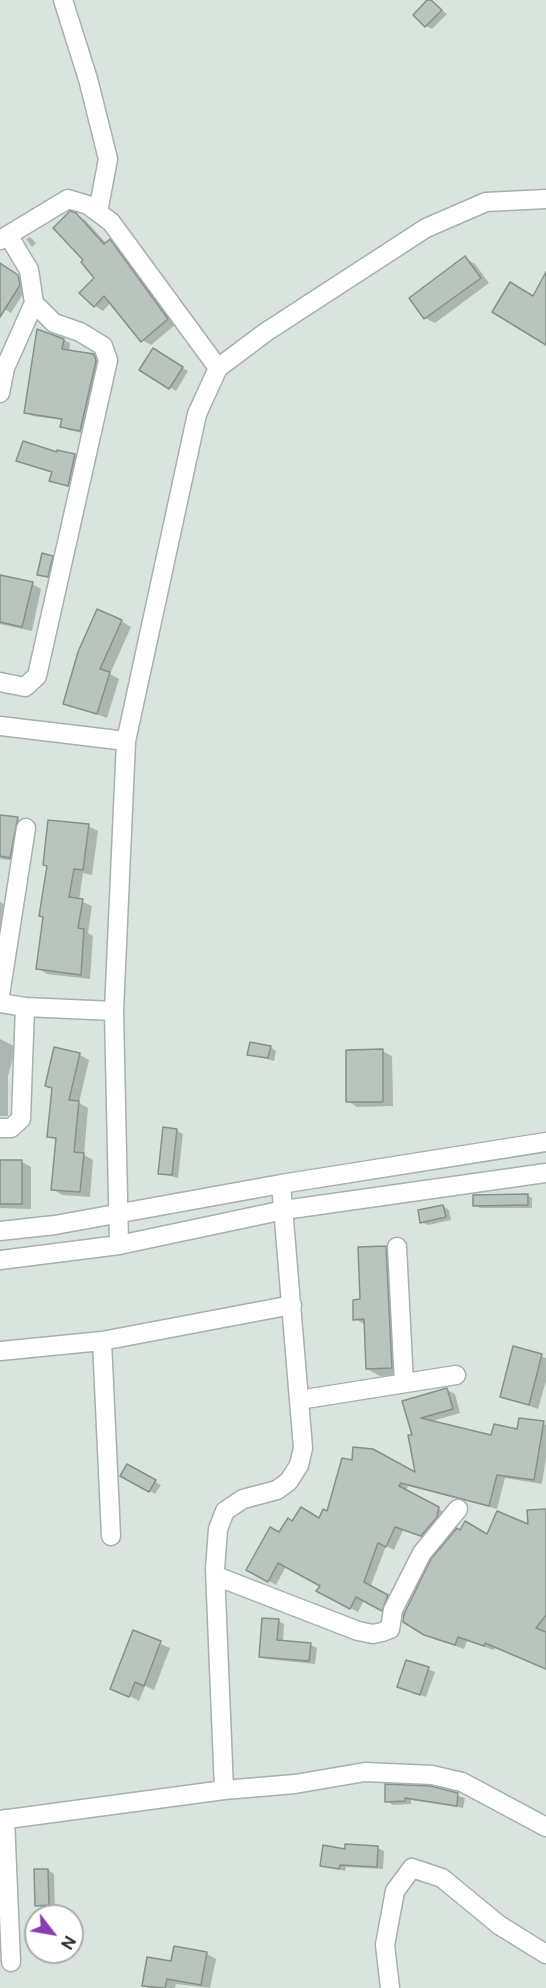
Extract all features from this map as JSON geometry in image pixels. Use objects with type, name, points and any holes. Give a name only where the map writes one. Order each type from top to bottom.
[{"type":"street","points":[[63,0],[88,79],[108,159],[98,212]]},
{"type":"street","points":[[0,393],[5,368],[34,303],[29,270],[4,238],[68,199],[88,205],[111,222],[218,368]]},
{"type":"street","points":[[119,1245],[114,1011],[126,741],[196,414],[218,368],[266,332],[426,228],[486,202],[546,199]]},
{"type":"street","points":[[0,682],[25,687],[37,676],[108,360],[103,346],[80,332],[54,322],[34,303]]},
{"type":"street","points":[[0,726],[126,741]]},
{"type":"street","points":[[0,996],[8,887],[26,828]]},
{"type":"street","points":[[0,1003],[25,1007],[114,1011]]},
{"type":"street","points":[[0,1128],[11,1128],[21,1119],[25,1007]]},
{"type":"street","points":[[0,1231],[118,1214],[281,1184],[546,1142]]},
{"type":"street","points":[[0,1260],[119,1245],[284,1210],[546,1173]]},
{"type":"street","points":[[224,1790],[216,1576],[218,1529],[225,1511],[243,1499],[277,1490],[289,1482],[299,1465],[303,1448],[281,1184]]},
{"type":"street","points":[[397,1247],[404,1383]]},
{"type":"street","points":[[0,1351],[102,1341],[292,1305]]},
{"type":"street","points":[[102,1341],[111,1536]]},
{"type":"street","points":[[299,1400],[456,1375]]},
{"type":"street","points":[[216,1576],[358,1630],[373,1634],[382,1632],[390,1629],[393,1610],[422,1553],[458,1509]]},
{"type":"street","points":[[11,1962],[2,1820],[224,1790],[295,1785],[365,1772],[432,1775],[462,1782],[546,1827]]},
{"type":"street","points":[[390,1988],[385,1945],[387,1934],[395,1891],[412,1868],[442,1878],[500,1925],[546,1954]]},
{"type":"building","points":[[427,0],[431,0],[442,10],[425,27],[413,15]]},
{"type":"building","points":[[70,211],[76,213],[104,244],[110,239],[168,319],[141,342],[104,296],[94,307],[79,293],[94,278],[81,262],[83,260],[53,228]]},
{"type":"building","points":[[465,256],[481,278],[424,319],[409,298]]},
{"type":"building","points":[[0,263],[18,275],[20,285],[0,317]]},
{"type":"building","points":[[546,272],[546,345],[492,312],[510,282],[533,296]]},
{"type":"building","points":[[37,329],[64,339],[62,349],[94,354],[96,361],[80,431],[60,427],[62,419],[24,413]]},
{"type":"building","points":[[153,348],[183,367],[169,389],[139,370]]},
{"type":"building","points":[[23,441],[57,452],[57,450],[75,454],[68,486],[49,481],[52,472],[16,461]]},
{"type":"building","points":[[42,553],[53,556],[48,577],[37,575]]},
{"type":"building","points":[[0,575],[33,582],[22,627],[0,622]]},
{"type":"building","points":[[97,609],[122,620],[100,669],[110,672],[97,714],[63,704],[78,652]]},
{"type":"building","points":[[0,815],[18,817],[10,858],[0,856]]},
{"type":"building","points":[[48,820],[89,824],[83,870],[74,869],[69,897],[83,899],[78,928],[84,929],[81,975],[36,969],[43,917],[39,916],[47,866],[43,865]]},
{"type":"building","points":[[250,1042],[271,1046],[268,1058],[247,1055]]},
{"type":"building","points":[[54,1047],[80,1053],[69,1100],[79,1101],[74,1152],[84,1153],[80,1192],[51,1190],[56,1138],[47,1137],[52,1088],[45,1086]]},
{"type":"building","points":[[383,1049],[383,1102],[346,1102],[346,1050]]},
{"type":"building","points":[[163,1127],[177,1129],[172,1175],[158,1174]]},
{"type":"building","points":[[0,1160],[22,1160],[22,1204],[0,1204]]},
{"type":"building","points":[[528,1194],[528,1205],[473,1206],[473,1195]]},
{"type":"building","points":[[443,1205],[446,1217],[420,1223],[418,1210]]},
{"type":"building","points":[[386,1246],[392,1368],[366,1369],[364,1319],[353,1320],[353,1300],[360,1299],[358,1247]]},
{"type":"building","points":[[513,1346],[542,1354],[529,1405],[500,1397]]},
{"type":"building","points":[[447,1388],[453,1409],[421,1418],[491,1435],[494,1424],[517,1429],[519,1418],[544,1421],[534,1480],[497,1475],[489,1506],[401,1483],[399,1486],[439,1507],[437,1517],[421,1536],[395,1527],[386,1547],[378,1543],[364,1582],[388,1595],[382,1611],[356,1597],[350,1609],[316,1591],[320,1586],[278,1563],[268,1582],[246,1570],[270,1527],[279,1532],[288,1518],[292,1521],[301,1507],[319,1518],[323,1509],[327,1511],[342,1458],[352,1460],[353,1447],[373,1449],[415,1472],[408,1435],[412,1435],[402,1401]]},
{"type":"building","points":[[127,1464],[156,1480],[149,1492],[120,1476]]},
{"type":"building","points":[[546,1509],[546,1615],[536,1628],[546,1632],[546,1669],[485,1643],[484,1646],[458,1637],[455,1645],[424,1635],[403,1622],[404,1614],[431,1559],[457,1528],[460,1530],[465,1521],[487,1534],[497,1511],[528,1524],[527,1510]]},
{"type":"building","points":[[262,1618],[279,1619],[277,1640],[311,1643],[309,1661],[259,1657]]},
{"type":"building","points":[[133,1630],[161,1641],[144,1686],[135,1682],[129,1697],[110,1689]]},
{"type":"building","points":[[406,1660],[429,1667],[420,1695],[397,1687]]},
{"type":"building","points":[[385,1784],[430,1786],[458,1793],[457,1806],[405,1798],[405,1801],[385,1802]]},
{"type":"building","points":[[345,1844],[378,1846],[377,1867],[340,1865],[339,1869],[320,1866],[323,1845],[345,1849]]},
{"type":"building","points":[[34,1869],[48,1869],[49,1904],[35,1904]]},
{"type":"building","points":[[174,1946],[207,1952],[201,1985],[167,1979],[165,1988],[142,1986],[147,1957],[171,1961]]}]
